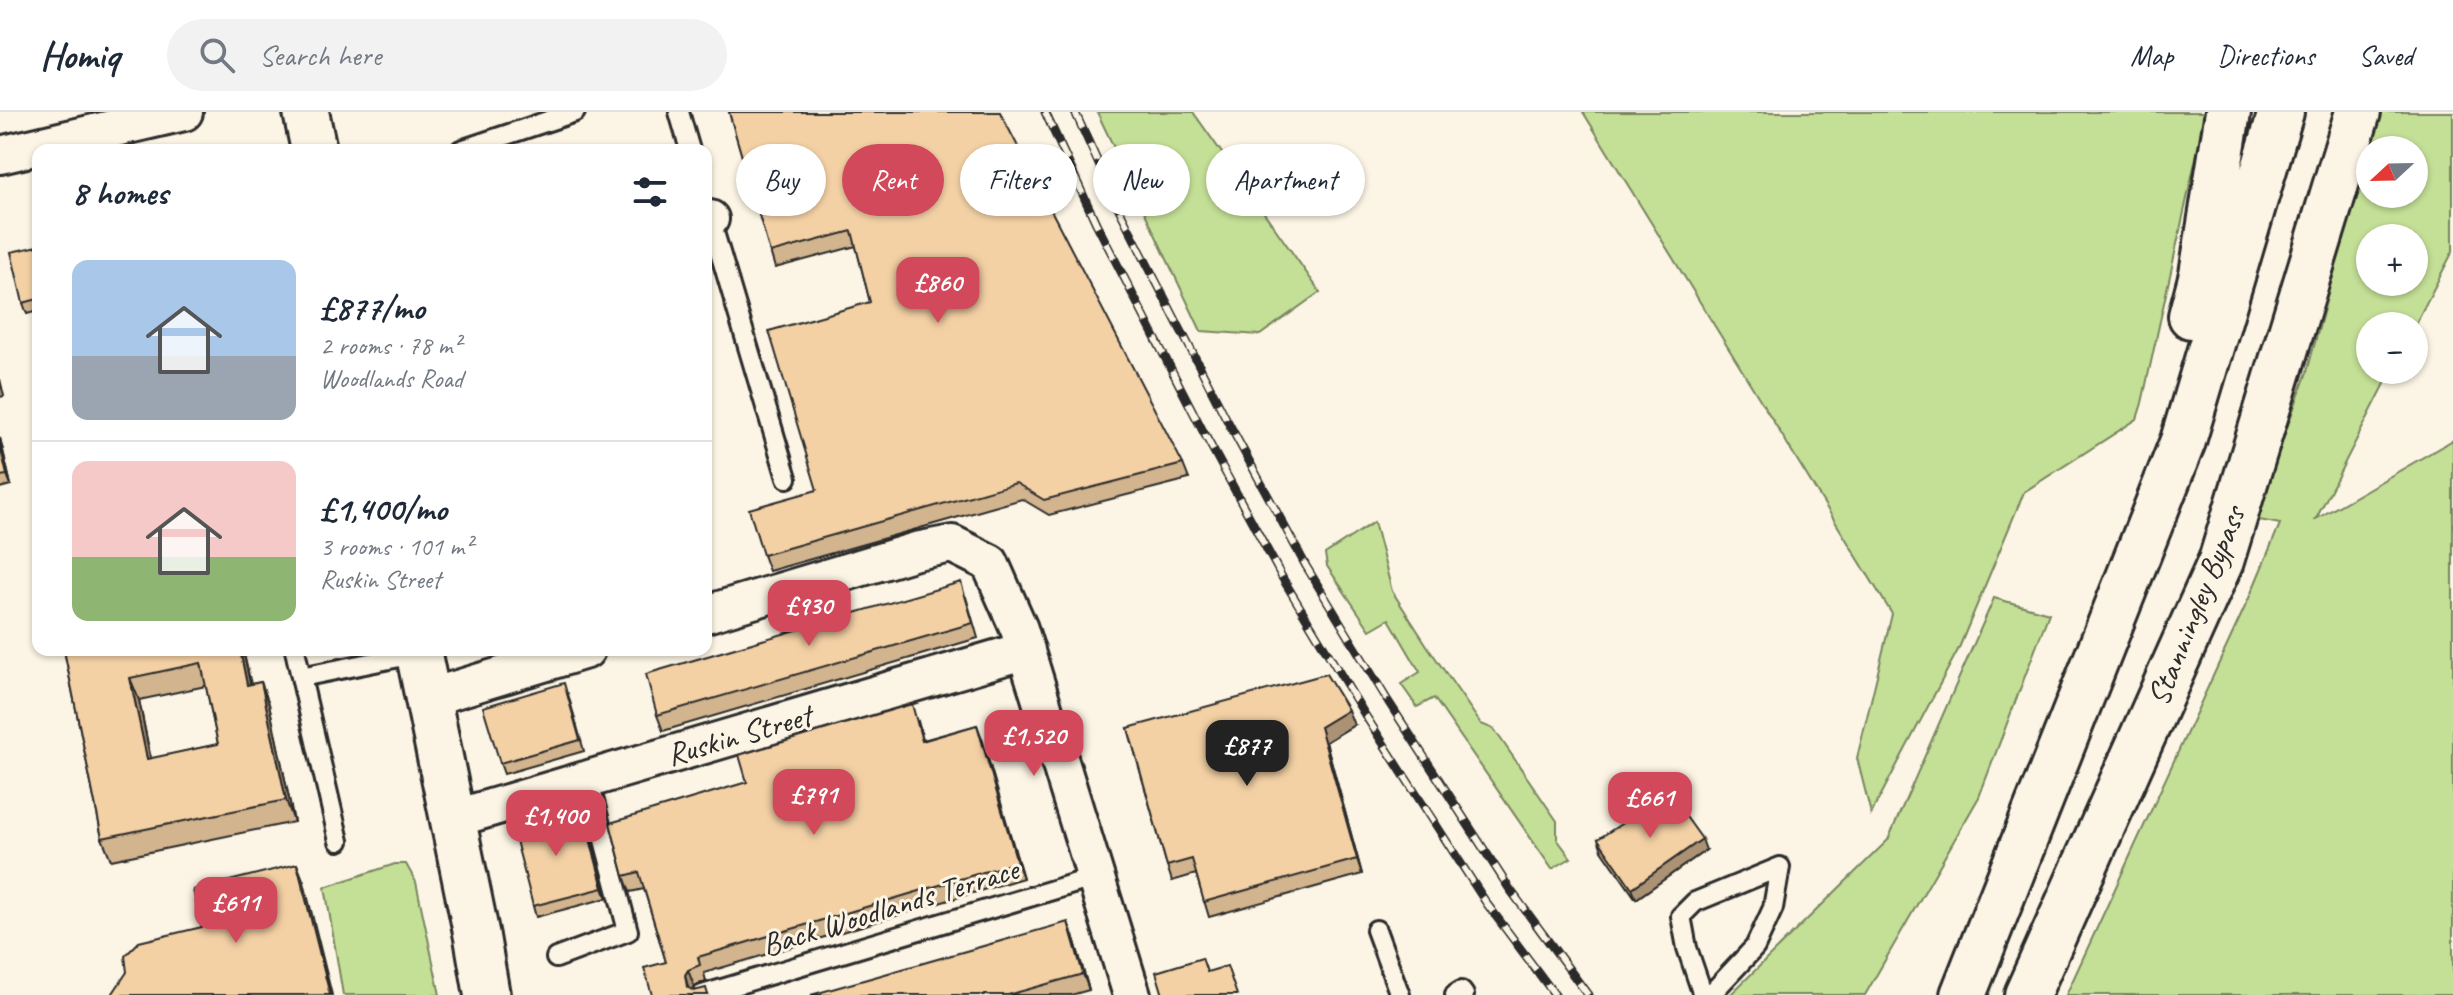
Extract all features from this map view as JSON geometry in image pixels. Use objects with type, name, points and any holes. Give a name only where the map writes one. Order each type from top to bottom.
[{"type":"main road","points":[[306,112],[313,144]]},
{"type":"main road","points":[[2086,684],[2140,508],[2202,274],[2228,112]]},
{"type":"main road","points":[[1963,995],[2183,441],[2281,112]]},
{"type":"main road","name":"Stanningley Bypass","points":[[2027,995],[2221,561],[2358,112]]},
{"type":"main road","points":[[419,656],[487,995]]},
{"type":"street","points":[[47,144],[184,112]]},
{"type":"street","points":[[0,155],[32,148]]},
{"type":"street","points":[[712,612],[916,551],[952,544],[990,563],[1026,650],[1132,995]]},
{"type":"street","name":"Ruskin Street","points":[[453,819],[1026,650]]},
{"type":"street","points":[[428,698],[566,656]]},
{"type":"lane","points":[[479,144],[575,112]]},
{"type":"lane","points":[[679,112],[688,144]]},
{"type":"lane","points":[[712,230],[787,478]]},
{"type":"lane","points":[[296,656],[339,841]]},
{"type":"lane","points":[[301,677],[399,656]]},
{"type":"lane","points":[[556,958],[628,931],[588,779]]},
{"type":"lane","points":[[1703,995],[1687,948],[1681,916],[1695,902],[1780,867],[1773,908],[1755,947],[1710,995]]},
{"type":"lane","name":"Back Woodlands Terrace","points":[[702,995],[1096,877]]},
{"type":"lane","points":[[1376,930],[1400,995]]},
{"type":"lane","points":[[1455,995],[1461,991],[1464,995]]},
{"type":"green space","points":[[1097,112],[1193,112],[1216,144],[1206,144],[1206,216],[1266,216],[1320,292],[1260,335],[1201,331],[1146,216],[1190,216],[1190,144],[1112,144]]},
{"type":"green space","points":[[1583,112],[2206,112],[2137,419],[2024,492],[1959,648],[1871,814],[1857,758],[1892,614]]},
{"type":"green space","points":[[2377,112],[2453,112],[2453,251],[2422,312],[2356,312],[2356,384],[2385,384],[2316,519],[2453,440],[2453,995],[2066,995],[2280,524],[2254,519],[2307,372],[2356,190],[2356,208],[2428,208],[2428,136],[2371,136]]},
{"type":"green space","points":[[1374,522],[1392,591],[1481,724],[1494,729],[1557,821],[1557,839],[1571,858],[1552,869],[1434,698],[1417,707],[1401,684],[1420,672],[1389,619],[1370,630],[1327,566],[1325,554]]},
{"type":"green space","points":[[1994,598],[2049,613],[1979,797],[1865,995],[1730,995],[1888,840]]},
{"type":"green space","points":[[395,864],[406,864],[416,882],[440,995],[343,995],[325,887]]},
{"type":"building","points":[[729,112],[1000,112],[1017,144],[960,144],[960,216],[1054,216],[1183,464],[1044,500],[1016,483],[763,555],[749,509],[817,490],[769,331],[870,302],[852,231],[770,253],[759,216],[826,216],[826,144],[738,144]]},
{"type":"building","points":[[32,247],[32,301],[23,303],[11,252]]},
{"type":"building","points":[[0,445],[7,475],[0,476]]},
{"type":"building","points":[[961,582],[973,623],[657,715],[646,674]]},
{"type":"building","points":[[65,656],[241,656],[247,685],[261,682],[286,800],[102,838]],"holes":[[[201,663],[218,744],[147,759],[130,678]]]},
{"type":"building","points":[[1326,674],[1348,710],[1320,727],[1357,859],[1204,902],[1192,859],[1167,866],[1128,728]]},
{"type":"building","points":[[564,683],[580,740],[500,763],[483,707]]},
{"type":"building","points":[[912,704],[922,741],[977,725],[1017,862],[698,957],[700,965],[688,970],[685,975],[687,987],[694,991],[706,988],[708,995],[652,995],[644,968],[666,962],[639,872],[624,876],[610,823],[747,782],[739,755]]},
{"type":"building","points":[[1669,793],[1702,839],[1632,888],[1598,839]]},
{"type":"building","points":[[572,809],[579,838],[589,835],[603,888],[533,906],[512,825]]},
{"type":"building","points":[[297,864],[330,995],[113,995],[127,972],[125,956],[139,942],[202,927],[193,890]]},
{"type":"building","points":[[1068,922],[1083,974],[1008,995],[811,995]]},
{"type":"building","points":[[1202,958],[1207,972],[1227,966],[1237,995],[1163,995],[1156,972]]},
{"type":"railway","points":[[1045,112],[1096,223],[1283,579],[1365,715],[1487,904],[1555,995]]},
{"type":"railway","points":[[1075,112],[1120,211],[1306,566],[1388,701],[1509,888],[1588,995]]}]
